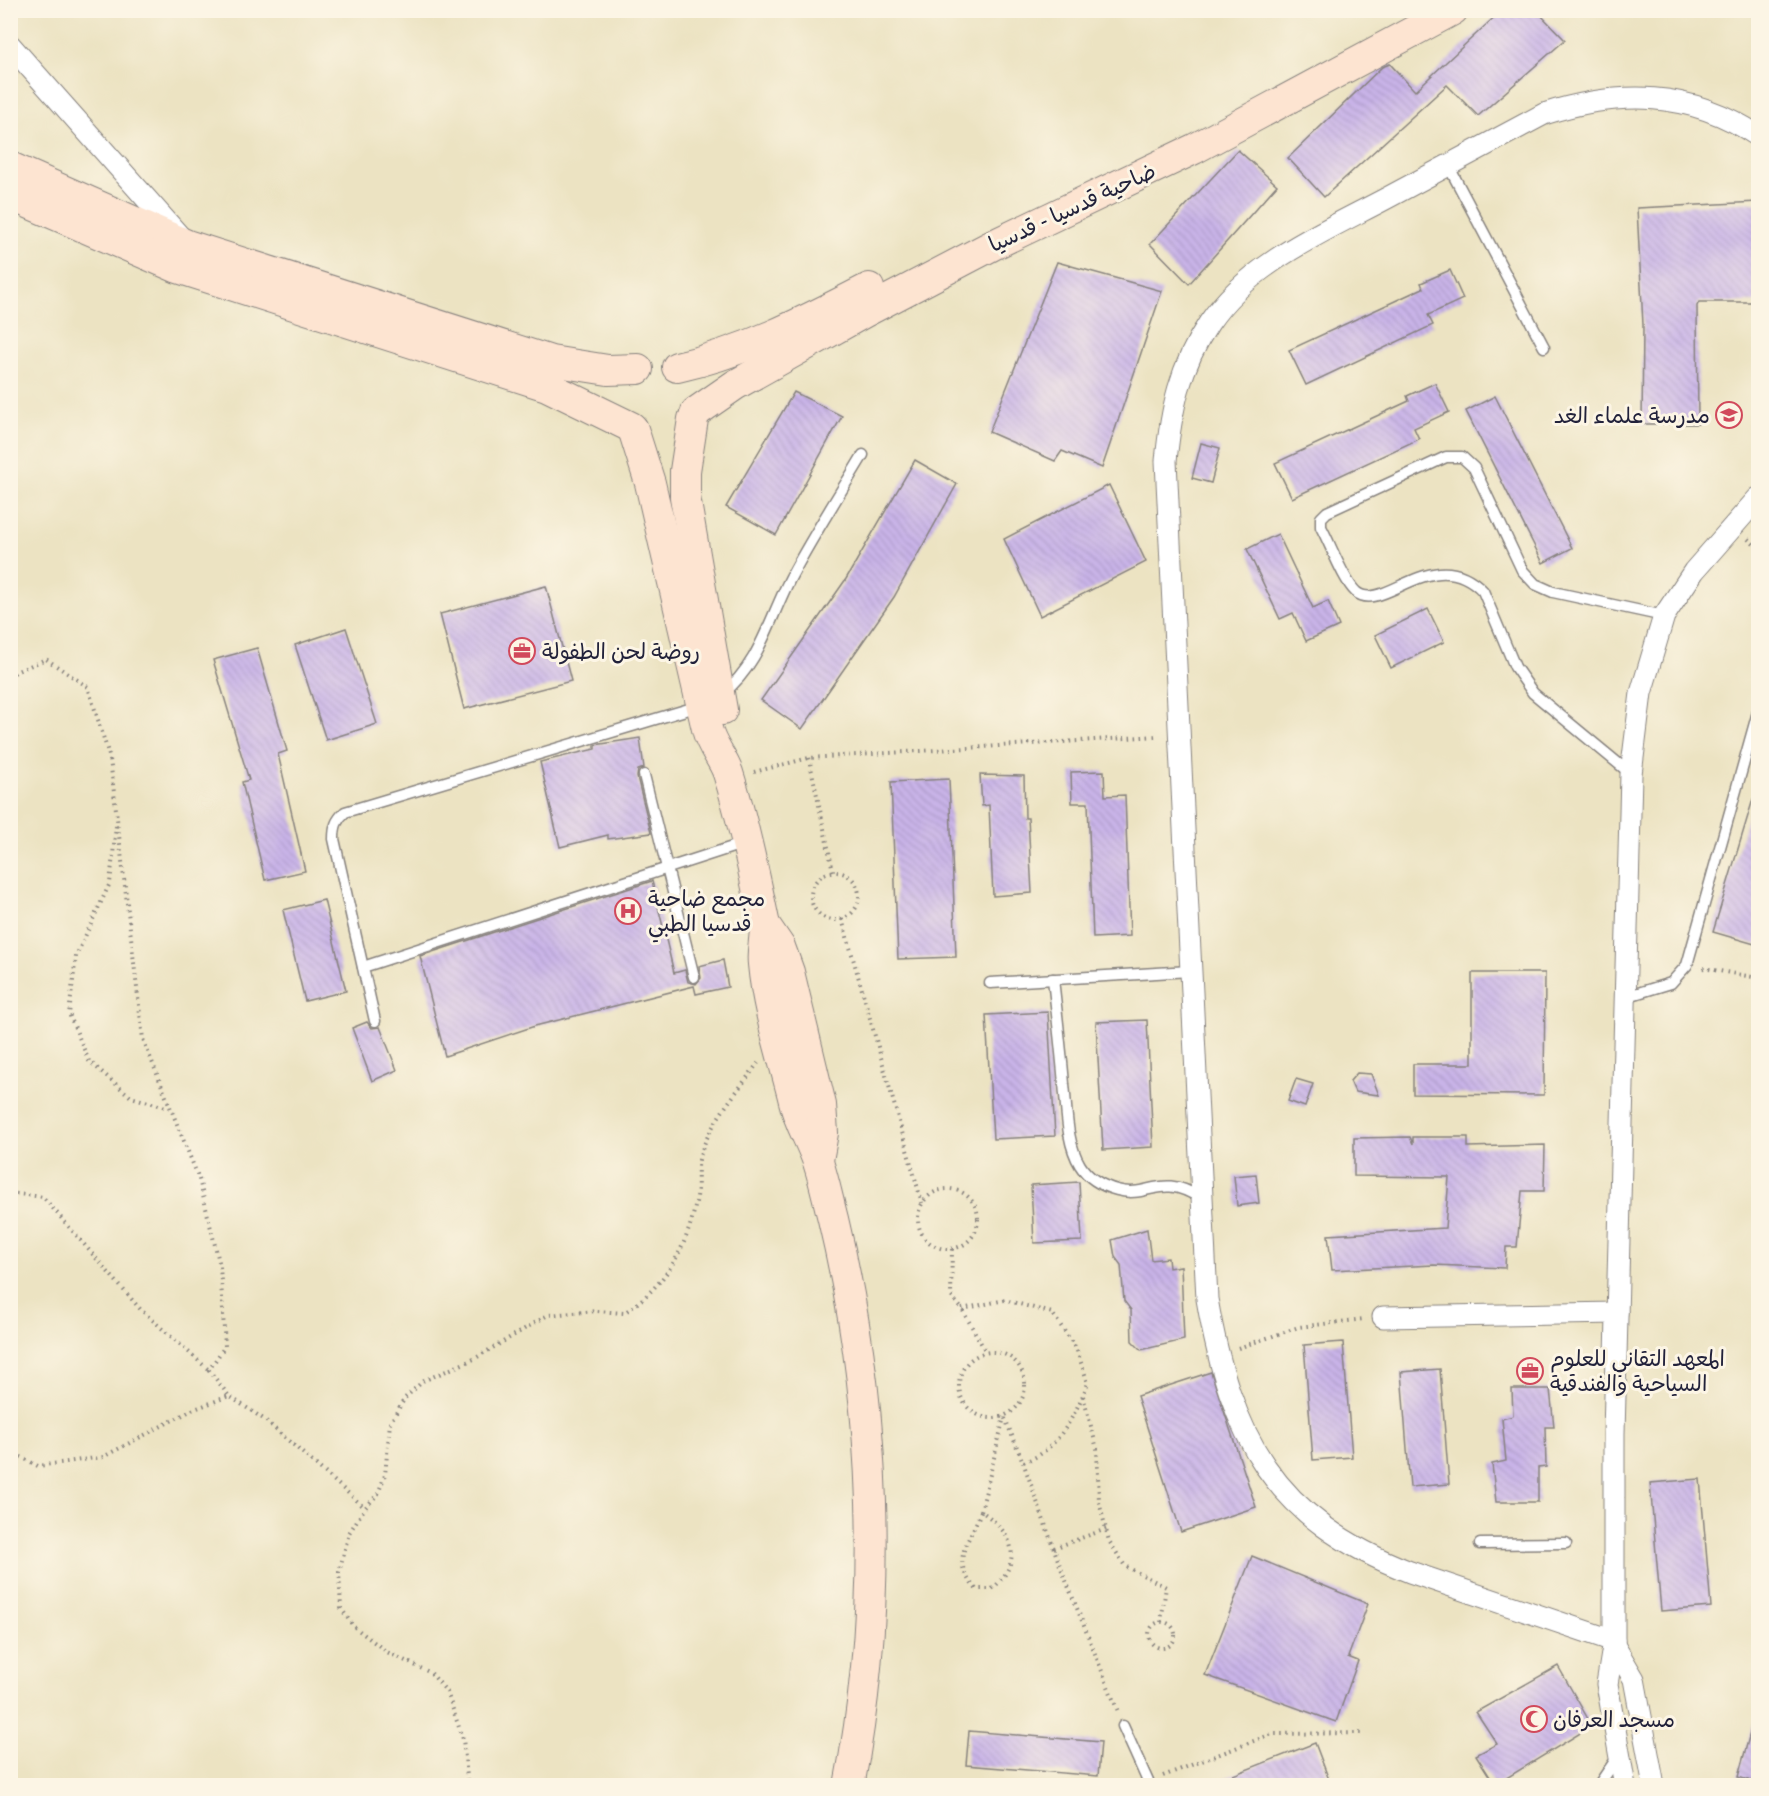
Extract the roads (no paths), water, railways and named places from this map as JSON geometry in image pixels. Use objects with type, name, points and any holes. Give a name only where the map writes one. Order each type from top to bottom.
[{"type":"main road","name":"ضاحية قدسيا - قدسيا","points":[[677,367],[721,357],[762,341],[983,229],[1186,132],[1411,10]]},
{"type":"main road","name":"ضاحية قدسيا - قدسيا","points":[[694,416],[735,386],[865,312],[993,245],[1194,149],[1453,10]]},
{"type":"main road","points":[[10,167],[187,244],[551,361],[608,370],[638,369],[664,362],[688,375],[695,386],[698,399],[685,471],[685,497],[711,701]]},
{"type":"main road","points":[[10,195],[178,268],[547,386],[645,436],[666,438],[684,429],[694,416]]},
{"type":"main road","points":[[638,369],[626,381],[621,397],[623,413],[632,428],[650,483],[711,701],[728,738],[728,774],[765,925],[763,964],[778,1036],[795,1106],[818,1160],[835,1230],[853,1322],[869,1465],[871,1569],[867,1651],[849,1785]]},
{"type":"main road","points":[[765,925],[780,947],[789,972],[820,1105],[823,1133],[818,1160]]},
{"type":"street","points":[[10,45],[187,244]]},
{"type":"street","points":[[1654,1785],[1634,1679],[1614,1643],[1383,1561],[1343,1538],[1306,1512],[1273,1481],[1251,1445],[1230,1400],[1217,1355],[1207,1299],[1200,1198],[1166,461],[1170,413],[1185,365],[1210,322],[1245,282],[1329,229],[1544,114],[1580,102],[1620,98],[1676,100],[1732,118],[1758,136]]},
{"type":"street","points":[[1625,1785],[1607,1684],[1614,1643],[1617,1313],[1631,774],[1641,693],[1664,616],[1694,570],[1751,515],[1758,498]]},
{"type":"street","points":[[1372,1318],[1617,1313]]},
{"type":"lane","points":[[1449,165],[1544,347]]},
{"type":"lane","points":[[375,1021],[334,839],[338,819],[345,812],[711,701],[734,684],[750,664],[792,575],[863,455]]},
{"type":"lane","points":[[1631,774],[1533,693],[1515,667],[1483,591],[1475,583],[1455,573],[1432,573],[1374,596],[1361,595],[1352,586],[1321,527],[1321,518],[1327,512],[1446,457],[1462,458],[1474,468],[1522,570],[1535,584],[1553,592],[1664,616]]},
{"type":"lane","points":[[1625,997],[1671,983],[1687,965],[1758,712]]},
{"type":"lane","points":[[644,775],[694,977]]},
{"type":"lane","points":[[363,967],[746,843]]},
{"type":"lane","points":[[990,983],[1190,970]]},
{"type":"lane","points":[[1053,979],[1070,1135],[1081,1166],[1092,1179],[1122,1192],[1160,1185],[1174,1186],[1200,1198]]},
{"type":"lane","points":[[1480,1544],[1566,1542]]},
{"type":"lane","points":[[1124,1726],[1149,1783]]},
{"type":"lane","points":[[1598,1785],[1619,1755]]},
{"type":"place","name":"مدرسة علماء الغد","points":[[1729,415]]},
{"type":"place","name":"روضة لحن الطفولة","points":[[522,651]]},
{"type":"place","name":"مجمع ضاحية قدسيا الطبي","points":[[628,911]]},
{"type":"place","name":"المعهد التقاني للعلوم السياحية والفندقية","points":[[1530,1371]]},
{"type":"place","name":"مسجد العرفان","points":[[1534,1719]]}]
